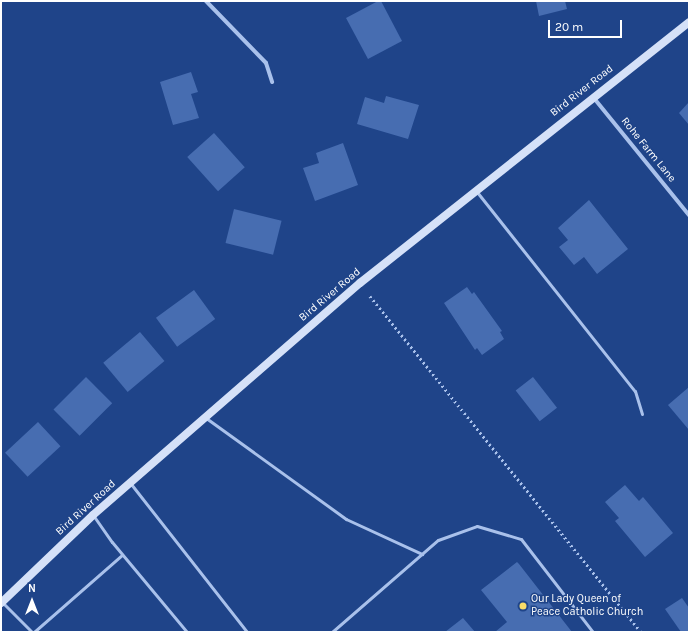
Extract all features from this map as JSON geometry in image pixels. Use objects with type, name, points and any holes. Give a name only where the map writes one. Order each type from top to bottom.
[{"type":"street","points":[[206,1],[266,63],[272,82]]},
{"type":"street","name":"Bird River Road","points":[[2,602],[93,515],[360,283],[593,96],[689,22]]},
{"type":"street","name":"Rohe Farm Lane","points":[[593,96],[689,215]]},
{"type":"lane","points":[[476,190],[635,391],[642,414]]},
{"type":"lane","points":[[204,417],[346,519],[422,554]]},
{"type":"lane","points":[[130,483],[247,632]]},
{"type":"lane","points":[[93,515],[122,555],[187,632]]},
{"type":"lane","points":[[332,632],[438,540],[477,526],[522,539],[593,632]]},
{"type":"lane","points":[[2,602],[33,632],[122,555]]},
{"type":"path","points":[[360,283],[641,632]]},
{"type":"building","points":[[378,1],[381,1],[402,41],[368,59],[346,18]]},
{"type":"building","points":[[536,1],[565,1],[567,9],[539,16]]},
{"type":"building","points":[[191,72],[198,92],[191,94],[199,118],[173,125],[160,82]]},
{"type":"building","points":[[386,96],[419,105],[408,139],[357,124],[365,97],[384,103]]},
{"type":"building","points":[[689,102],[689,125],[679,113]]},
{"type":"building","points":[[214,133],[245,167],[218,191],[187,157]]},
{"type":"building","points":[[343,143],[358,185],[315,201],[303,168],[319,163],[316,153]]},
{"type":"building","points":[[589,200],[628,249],[597,274],[584,257],[574,265],[559,247],[568,240],[558,228]]},
{"type":"building","points":[[234,209],[282,221],[273,255],[226,243]]},
{"type":"building","points":[[467,287],[472,294],[474,292],[502,331],[500,332],[504,339],[482,355],[477,348],[475,350],[444,303]]},
{"type":"building","points":[[194,290],[215,319],[177,347],[156,318]]},
{"type":"building","points":[[140,332],[164,361],[128,392],[103,363]]},
{"type":"building","points":[[86,377],[112,403],[80,436],[53,410]]},
{"type":"building","points":[[533,377],[557,408],[540,421],[516,391]]},
{"type":"building","points":[[689,387],[689,430],[668,405]]},
{"type":"building","points":[[38,422],[61,446],[28,477],[5,453]]},
{"type":"building","points":[[625,485],[639,501],[643,497],[673,533],[645,557],[615,521],[619,518],[605,502]]},
{"type":"building","name":"Our Lady Queen of Peace Catholic Church","points":[[517,562],[572,632],[495,632],[507,622],[481,590]]},
{"type":"building","points":[[682,598],[689,608],[689,632],[681,632],[665,609]]},
{"type":"building","points":[[463,618],[475,632],[445,632]]},
{"type":"place","name":"Our Lady Queen of Peace Catholic Church","points":[[523,606]]}]
